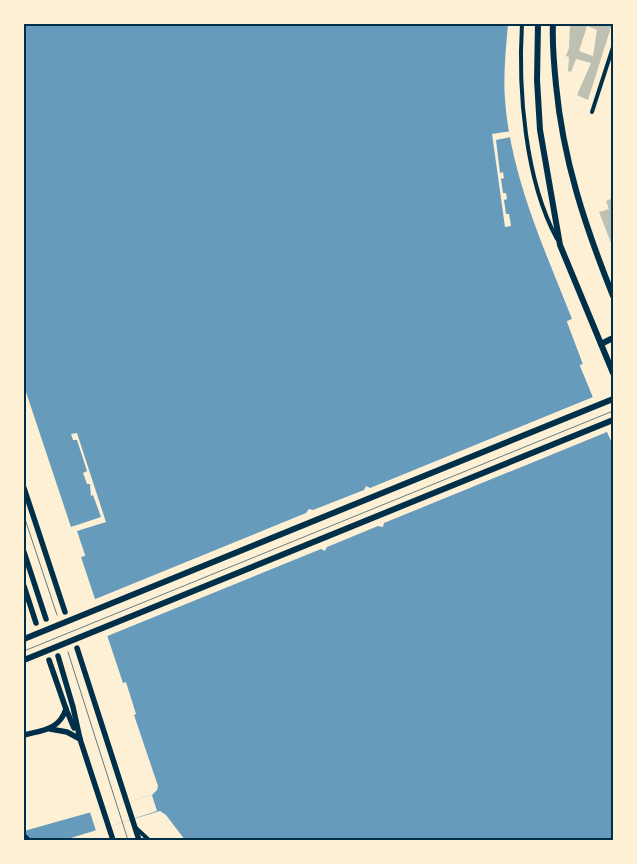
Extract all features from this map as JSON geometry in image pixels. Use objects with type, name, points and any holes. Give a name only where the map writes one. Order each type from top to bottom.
[{"type":"main road","points":[[538,24],[537,80],[540,130],[560,245],[613,373]]},
{"type":"main road","points":[[553,24],[553,62],[566,154],[591,242],[613,296]]},
{"type":"main road","points":[[601,344],[613,340]]},
{"type":"main road","points":[[26,638],[613,400]]},
{"type":"main road","points":[[24,660],[613,420]]},
{"type":"main road","points":[[24,488],[65,612]]},
{"type":"main road","points":[[24,552],[46,619]]},
{"type":"main road","points":[[24,586],[36,623]]},
{"type":"main road","points":[[77,648],[139,840]]},
{"type":"main road","points":[[58,656],[80,739],[113,840]]},
{"type":"main road","points":[[49,660],[66,709],[80,739]]},
{"type":"main road","points":[[24,735],[59,723],[64,717],[66,709]]},
{"type":"main road","points":[[46,729],[67,732],[80,739]]},
{"type":"main road","points":[[24,836],[28,840]]},
{"type":"street","points":[[522,24],[523,93],[529,152],[546,219],[560,245]]},
{"type":"street","points":[[592,112],[613,47]]},
{"type":"street","points":[[135,828],[149,840]]},
{"type":"water","points":[[24,24],[508,24],[504,91],[508,129],[514,157],[530,212],[572,319],[567,322],[583,364],[580,366],[613,445],[613,840],[185,840],[166,815],[160,811],[64,840],[24,840],[24,831],[152,795],[158,786],[134,715],[136,714],[126,682],[123,683],[81,557],[85,555],[75,526],[71,527],[24,386]]},
{"type":"pier","points":[[512,131],[515,148],[513,149],[511,137],[496,140],[500,173],[503,172],[504,178],[501,179],[503,193],[506,193],[507,199],[504,200],[506,214],[509,214],[511,226],[505,227],[492,134]]},
{"type":"pier","points":[[572,319],[573,321],[570,323],[585,364],[583,367],[613,439],[613,445],[607,432],[384,523],[383,527],[378,526],[327,547],[325,551],[321,549],[105,637],[93,600],[306,513],[309,509],[313,510],[364,490],[366,486],[370,488],[593,397],[580,365],[583,364],[567,321]]},
{"type":"pier","points":[[77,433],[106,522],[77,531],[85,556],[81,557],[80,555],[82,554],[71,527],[101,517],[93,495],[91,496],[90,484],[87,484],[83,473],[87,471],[77,440],[73,440],[71,434]]},
{"type":"pier","points":[[152,795],[157,811],[96,831],[90,812]]},
{"type":"building","points":[[570,24],[612,24],[588,100],[577,95],[591,63],[576,59],[571,72],[568,71],[569,57],[566,56],[569,48]],"holes":[[[587,26],[597,30],[593,56],[579,51]]]},
{"type":"building","points":[[613,198],[613,248],[599,212],[609,209],[606,201]]},
{"type":"tram line","points":[[24,651],[613,411]]},
{"type":"tram line","points":[[24,516],[57,615]]},
{"type":"tram line","points":[[68,652],[128,840]]}]
